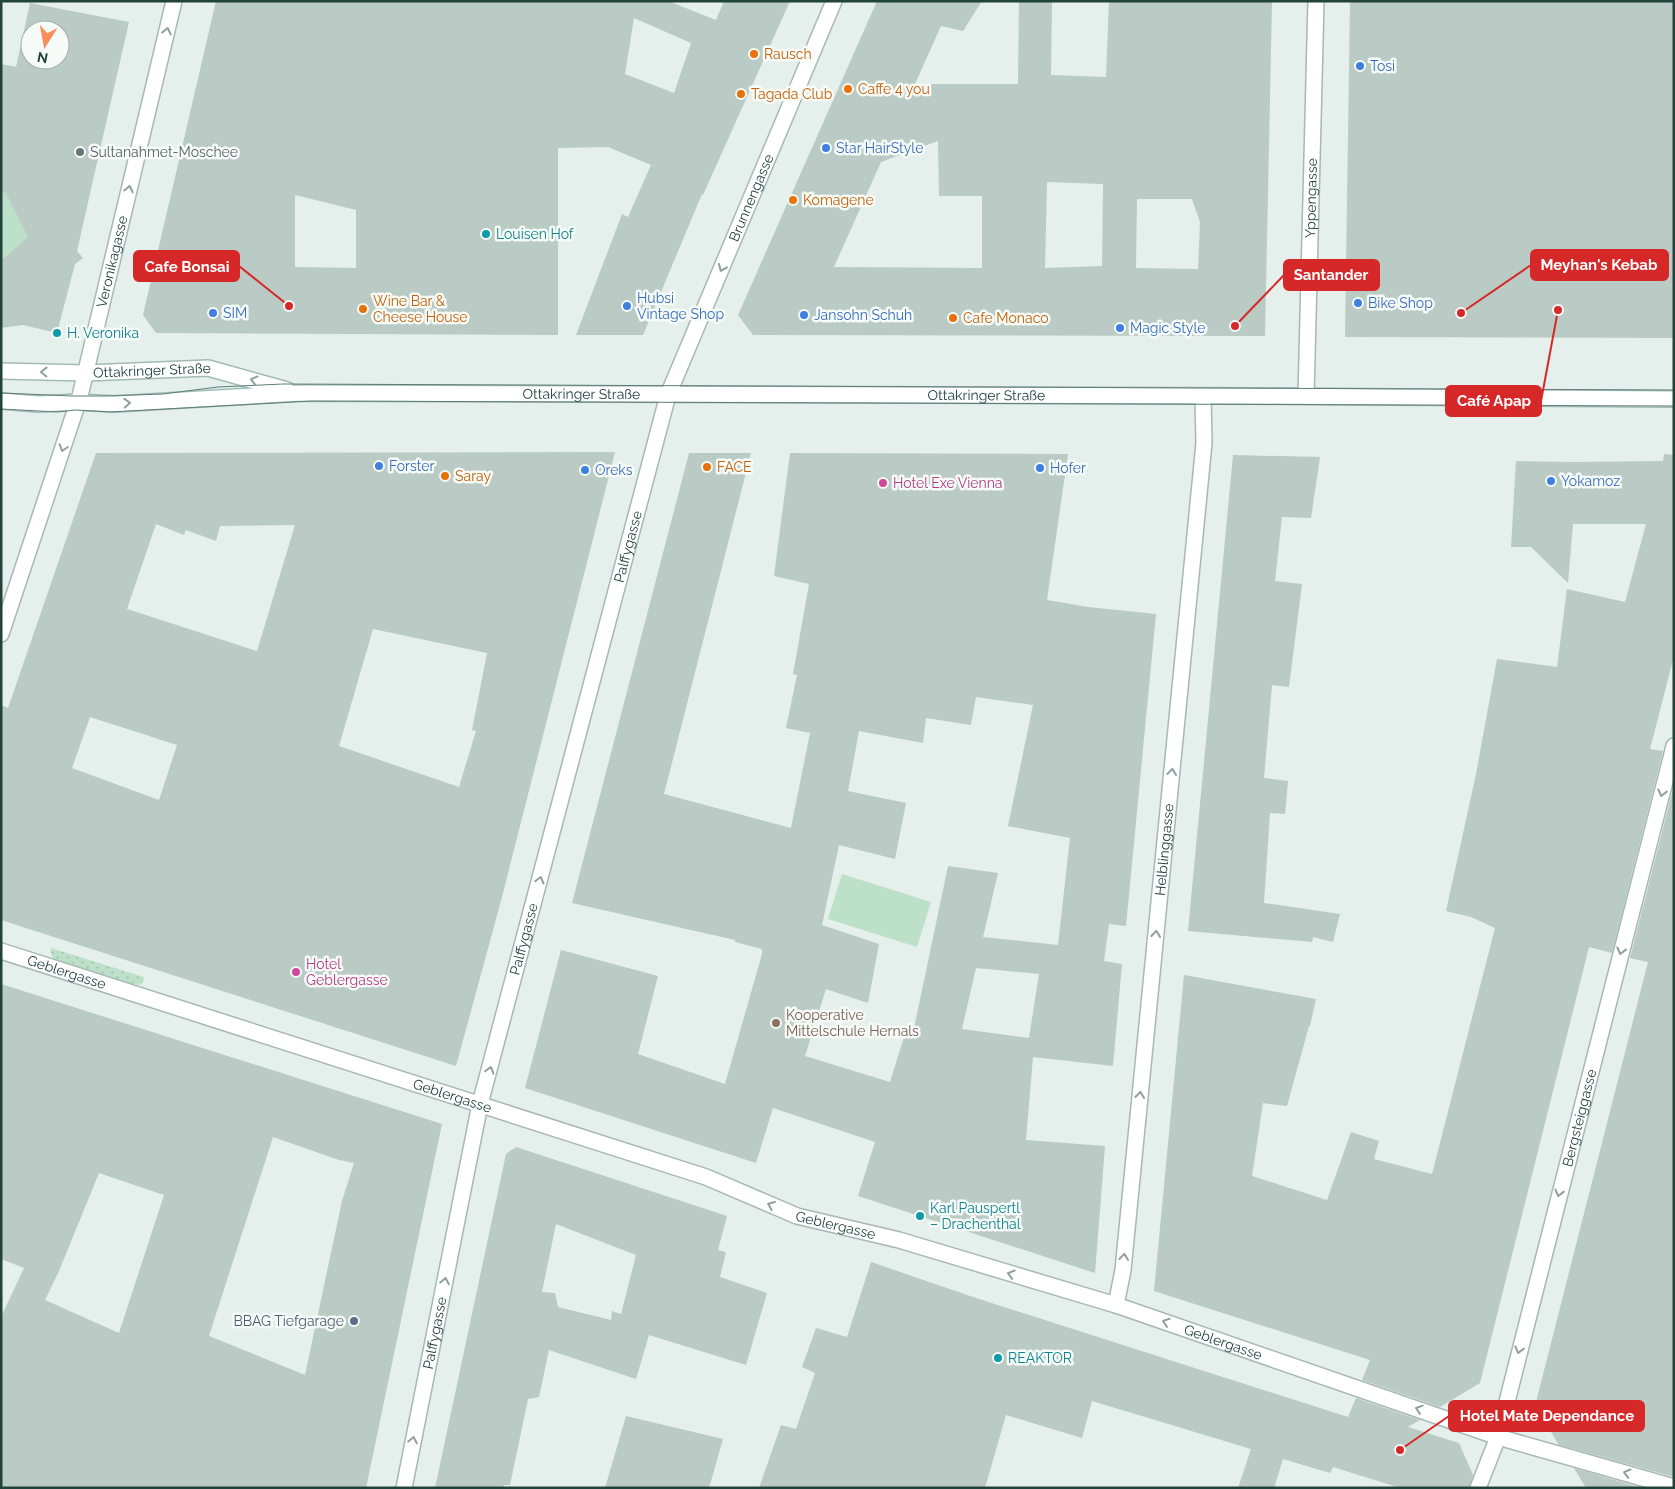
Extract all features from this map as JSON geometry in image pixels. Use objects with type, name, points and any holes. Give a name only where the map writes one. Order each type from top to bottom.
[{"type":"street","name":"Veronikagasse","points":[[1,634],[78,402],[174,1]]},
{"type":"street","name":"Brunnengasse","points":[[668,395],[834,1]]},
{"type":"street","name":"Yppengasse","points":[[1306,396],[1316,1]]},
{"type":"street","name":"Ottakringer Straße","points":[[1,371],[86,372],[208,368],[301,393]]},
{"type":"street","name":"Ottakringer Straße","points":[[1,401],[38,404],[78,402],[115,404],[301,393],[1674,399]]},
{"type":"street","name":"Palffygasse","points":[[404,1488],[480,1104],[668,395]]},
{"type":"street","name":"Helblinggasse","points":[[1116,1305],[1123,1270],[1203,453],[1203,396]]},
{"type":"street","name":"Bergsteiggasse","points":[[1478,1488],[1498,1436],[1674,746]]},
{"type":"street","name":"Geblergasse","points":[[1,951],[706,1178],[797,1216],[899,1240],[1116,1305],[1498,1436],[1674,1487]]},
{"type":"green space","points":[[1,192],[38,198],[28,237],[1,268]]},
{"type":"green space","points":[[842,874],[931,902],[917,947],[828,919]]},
{"type":"green space","points":[[51,948],[144,977],[143,982],[139,985],[66,968],[55,960],[51,954]]},
{"type":"building","points":[[216,1],[668,1],[716,20],[724,1],[790,1],[702,194],[643,335],[576,335],[622,214],[628,217],[651,165],[608,147],[558,148],[558,335],[156,333],[143,315]],"holes":[[[634,18],[691,43],[674,93],[625,74]],[[295,195],[356,210],[356,268],[295,267]]]},
{"type":"building","points":[[877,1],[982,1],[963,31],[941,26],[915,84],[1018,84],[1019,1],[1052,1],[1051,75],[1106,77],[1109,1],[1272,1],[1265,336],[753,335],[738,315]],"holes":[[[938,141],[939,196],[982,196],[982,268],[834,267],[881,162]],[[1047,182],[1103,184],[1102,266],[1045,268]],[[1137,199],[1192,199],[1200,222],[1198,269],[1136,268]]]},
{"type":"building","points":[[1350,1],[1674,1],[1674,338],[1345,337]]},
{"type":"building","points":[[30,3],[129,22],[77,251],[83,258],[75,264],[57,333],[23,325],[1,328],[1,261],[28,237],[6,193],[1,192],[1,64],[16,67],[20,49],[20,70],[70,70],[70,20],[26,20]]},
{"type":"building","points":[[615,452],[502,897],[456,1066],[1,920],[1,705],[8,708],[96,453]],"holes":[[[156,524],[184,535],[186,530],[216,541],[220,526],[295,525],[257,651],[127,609]],[[373,629],[487,653],[472,730],[476,731],[459,787],[339,746]],[[90,717],[177,745],[159,800],[72,768]]]},
{"type":"building","points":[[689,453],[751,453],[664,794],[791,828],[810,733],[786,728],[797,675],[793,674],[809,584],[774,576],[790,453],[1068,454],[1047,600],[1088,607],[1156,614],[1126,926],[1109,924],[1104,961],[1122,964],[1113,1066],[1033,1057],[1026,1140],[1105,1146],[1095,1273],[858,1196],[875,1142],[773,1108],[756,1163],[525,1088],[561,950],[658,976],[638,1054],[725,1084],[762,954],[762,949],[735,942],[735,940],[572,903]],"holes":[[[976,697],[1033,705],[1008,826],[1070,838],[1058,945],[983,937],[998,873],[948,866],[912,1038],[904,1037],[890,1082],[805,1056],[826,989],[868,1003],[879,944],[822,925],[839,845],[895,859],[906,803],[848,791],[859,731],[923,743],[926,718],[971,725]],[[976,968],[1039,974],[1029,1038],[962,1029]]]},
{"type":"building","points":[[1664,454],[1674,455],[1674,656],[1650,749],[1663,751],[1612,953],[1589,947],[1480,1383],[1440,1407],[1362,1380],[1370,1360],[1154,1291],[1184,975],[1316,999],[1287,1106],[1263,1103],[1252,1176],[1327,1200],[1351,1132],[1379,1141],[1374,1159],[1432,1174],[1495,928],[1471,917],[1446,911],[1476,774],[1497,659],[1557,667],[1567,589],[1625,602],[1646,524],[1573,524],[1568,583],[1531,547],[1511,547],[1516,461],[1663,461]]},
{"type":"building","points":[[1233,455],[1320,457],[1311,518],[1282,517],[1275,581],[1302,584],[1289,687],[1272,685],[1264,778],[1288,781],[1285,814],[1270,813],[1264,903],[1340,914],[1333,942],[1313,937],[1312,942],[1188,931]]},
{"type":"building","points":[[1674,785],[1674,1477],[1559,1445],[1535,1406],[1648,962],[1630,958]]},
{"type":"building","points":[[1,984],[442,1124],[366,1488],[1,1488],[1,1317],[24,1268],[1,1259]],"holes":[[[273,1137],[339,1160],[354,1163],[342,1201],[305,1375],[209,1336]],[[99,1173],[164,1195],[119,1333],[45,1300],[59,1271]]]},
{"type":"building","points":[[516,1147],[727,1216],[718,1250],[726,1252],[720,1277],[767,1293],[746,1365],[649,1335],[636,1379],[549,1350],[539,1397],[528,1399],[510,1485],[504,1485],[503,1488],[435,1488],[506,1154]],"holes":[[[556,1224],[636,1255],[621,1314],[612,1311],[611,1320],[558,1307],[555,1293],[542,1292]]]},
{"type":"building","points":[[871,1262],[973,1297],[1348,1417],[1356,1398],[1420,1420],[1408,1427],[1459,1443],[1473,1475],[1469,1488],[1400,1488],[1333,1467],[1330,1473],[1283,1459],[1274,1488],[1238,1488],[1251,1449],[1092,1401],[1082,1438],[1006,1415],[985,1488],[759,1488],[781,1425],[796,1429],[815,1373],[802,1367],[816,1328],[847,1337]]},
{"type":"building","points":[[626,1416],[723,1439],[709,1488],[605,1488]]},
{"type":"building","points":[[1574,1468],[1642,1488],[1586,1488]]},
{"type":"tram line","points":[[1,393],[106,396],[163,394],[218,387],[283,384],[1674,390]]},
{"type":"tram line","points":[[1,409],[110,412],[311,401],[1674,406]]},
{"type":"place","name":"Rausch","points":[[754,54]]},
{"type":"place","name":"Tosi","points":[[1360,66]]},
{"type":"place","name":"Caffe 4 you","points":[[848,89]]},
{"type":"place","name":"Tagada Club","points":[[741,94]]},
{"type":"place","name":"Star HairStyle","points":[[826,148]]},
{"type":"place","name":"Sultanahmet-Moschee","points":[[80,152]]},
{"type":"place","name":"Komagene","points":[[793,200]]},
{"type":"place","name":"Louisen Hof","points":[[486,234]]},
{"type":"place","name":"Bike Shop","points":[[1358,303]]},
{"type":"place","name":"Cafe Bonsai","points":[[289,306]]},
{"type":"place","name":"Hubsi Vintage Shop","points":[[627,306]]},
{"type":"place","name":"Wine Bar & Cheese House","points":[[363,309]]},
{"type":"place","name":"Café Apap","points":[[1558,310]]},
{"type":"place","name":"SIM","points":[[213,313]]},
{"type":"place","name":"Meyhan's Kebab","points":[[1461,313]]},
{"type":"place","name":"Jansohn Schuh","points":[[804,315]]},
{"type":"place","name":"Cafe Monaco","points":[[953,318]]},
{"type":"place","name":"Santander","points":[[1235,326]]},
{"type":"place","name":"Magic Style","points":[[1120,328]]},
{"type":"place","name":"H. Veronika","points":[[57,333]]},
{"type":"place","name":"Forster","points":[[379,466]]},
{"type":"place","name":"FACE","points":[[707,467]]},
{"type":"place","name":"Hofer","points":[[1040,468]]},
{"type":"place","name":"Oreks","points":[[585,470]]},
{"type":"place","name":"Saray","points":[[445,476]]},
{"type":"place","name":"Yokamoz","points":[[1551,481]]},
{"type":"place","name":"Hotel Exe Vienna","points":[[883,483]]},
{"type":"place","name":"Hotel Geblergasse","points":[[296,972]]},
{"type":"place","name":"Kooperative Mittelschule Hernals","points":[[776,1023]]},
{"type":"place","name":"Karl Pauspertl – Drachenthal","points":[[920,1216]]},
{"type":"place","name":"BBAG Tiefgarage","points":[[354,1321]]},
{"type":"place","name":"REAKTOR","points":[[998,1358]]},
{"type":"place","name":"Hotel Mate Dependance","points":[[1400,1450]]}]
